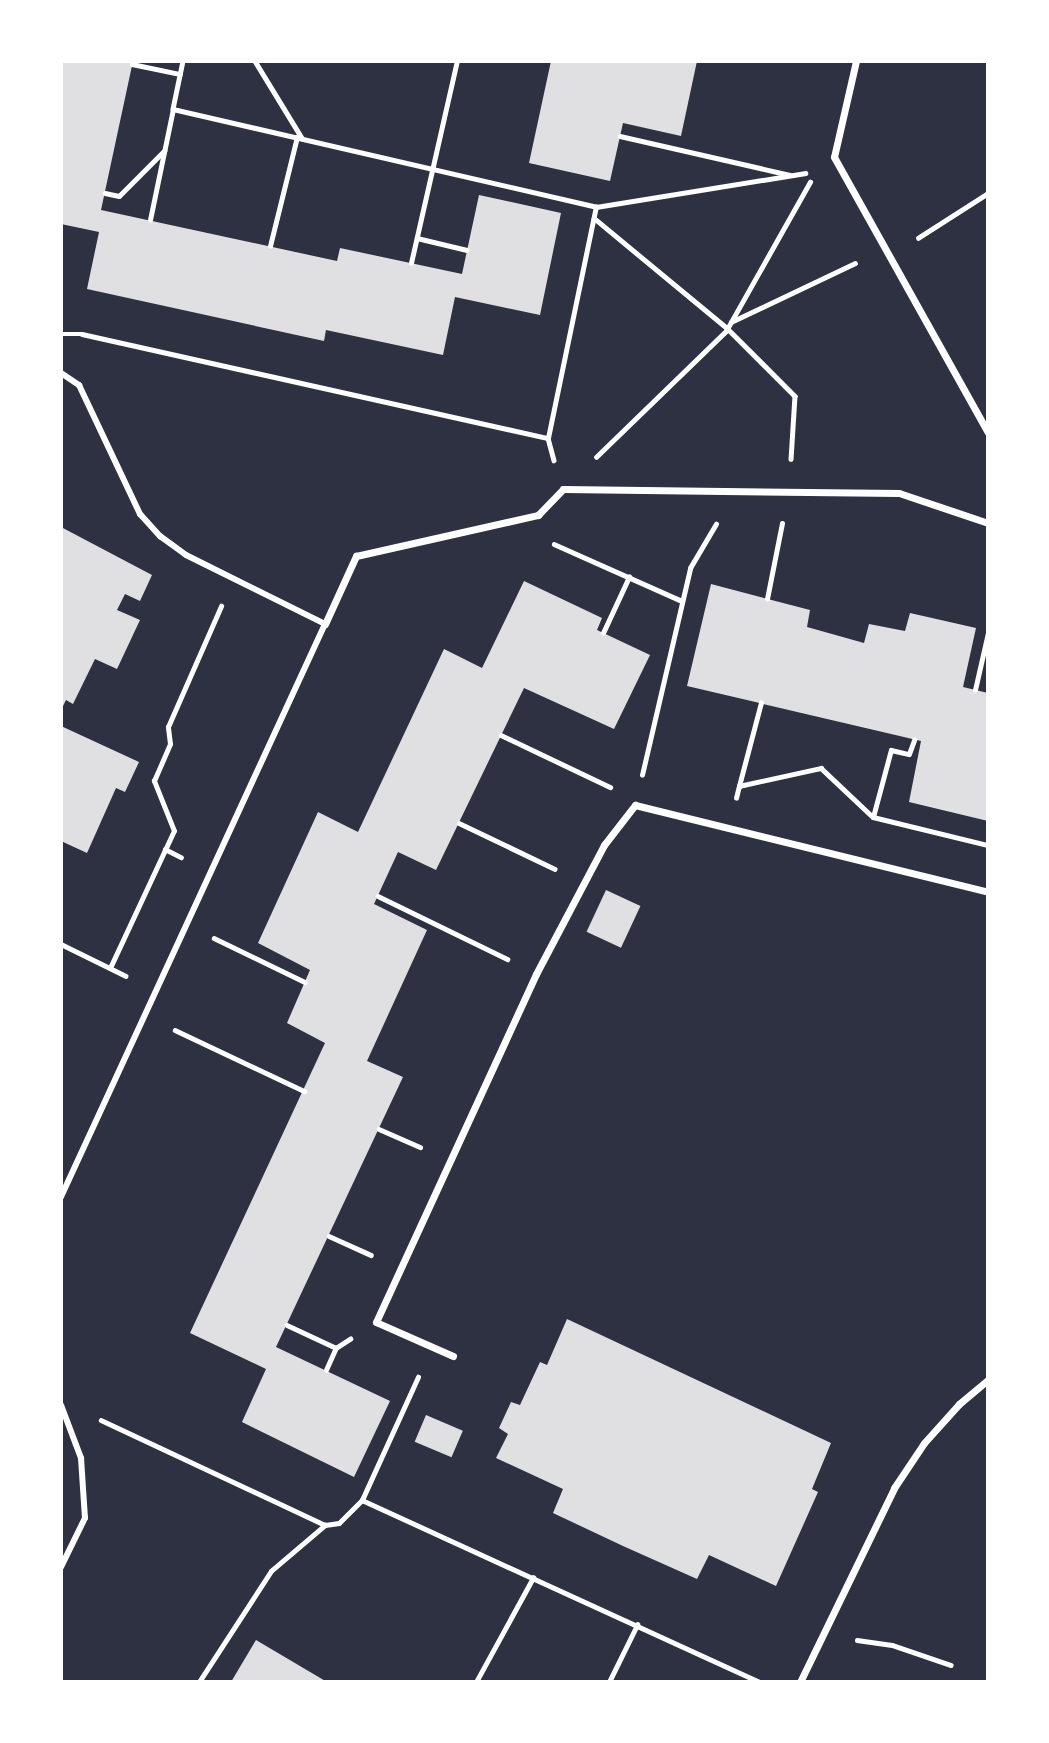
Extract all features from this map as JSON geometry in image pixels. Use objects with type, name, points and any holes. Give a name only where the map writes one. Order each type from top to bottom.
[{"type":"street","points":[[856,61],[834,157],[988,432]]},
{"type":"street","points":[[61,373],[79,385],[141,514],[186,555],[325,624]]},
{"type":"street","points":[[61,1197],[356,556],[538,515],[563,489],[734,493],[789,489],[899,493],[988,523]]},
{"type":"street","points":[[453,1356],[376,1322],[536,974],[604,845],[635,805],[988,892]]},
{"type":"street","points":[[800,1682],[894,1488],[924,1443],[959,1404],[988,1380]]},
{"type":"street","points":[[61,1405],[81,1458],[85,1518],[61,1567]]},
{"type":"path","points":[[150,220],[183,61]]},
{"type":"path","points":[[255,61],[300,138],[270,246]]},
{"type":"path","points":[[411,263],[457,61]]},
{"type":"path","points":[[132,64],[180,74]]},
{"type":"path","points":[[173,109],[596,207],[818,171],[727,328],[563,489],[548,438],[596,207]]},
{"type":"path","points":[[620,136],[792,175]]},
{"type":"path","points":[[105,193],[119,196],[165,151]]},
{"type":"path","points":[[594,218],[727,328],[795,396],[789,489],[767,598]]},
{"type":"path","points":[[417,238],[467,250]]},
{"type":"path","points":[[61,334],[82,334],[548,438]]},
{"type":"path","points":[[501,736],[601,781],[635,805],[690,568],[734,493]]},
{"type":"path","points":[[538,515],[545,539],[682,601]]},
{"type":"path","points":[[603,633],[629,577]]},
{"type":"path","points":[[110,968],[174,831],[154,781],[170,744],[168,727],[232,580]]},
{"type":"path","points":[[975,690],[988,633]]},
{"type":"path","points":[[727,828],[761,703]]},
{"type":"path","points":[[873,817],[891,750],[909,754],[914,740]]},
{"type":"path","points":[[739,786],[821,768],[873,817],[988,845]]},
{"type":"path","points":[[459,822],[584,883]]},
{"type":"path","points":[[378,896],[536,974]]},
{"type":"path","points":[[186,925],[305,982]]},
{"type":"path","points":[[61,944],[155,991]]},
{"type":"path","points":[[144,1015],[304,1091]]},
{"type":"path","points":[[379,1129],[449,1161]]},
{"type":"path","points":[[329,1236],[400,1269]]},
{"type":"path","points":[[326,1370],[336,1348],[376,1322]]},
{"type":"path","points":[[287,1325],[336,1348]]},
{"type":"path","points":[[199,1682],[271,1571],[326,1525],[339,1523],[362,1500],[431,1346]]},
{"type":"path","points":[[99,1419],[326,1525]]},
{"type":"path","points":[[362,1500],[759,1682]]},
{"type":"path","points":[[476,1682],[533,1578]]},
{"type":"path","points":[[610,1682],[637,1625]]},
{"type":"path","points":[[822,1635],[892,1645],[951,1665]]},
{"type":"building","points":[[61,61],[133,61],[101,210],[337,261],[340,248],[462,274],[479,195],[561,213],[540,315],[455,297],[443,355],[326,330],[324,341],[87,289],[99,232],[61,224]]},
{"type":"building","points":[[551,61],[697,61],[681,136],[623,123],[610,181],[529,163]]},
{"type":"building","points":[[61,527],[152,575],[140,601],[125,594],[117,610],[140,620],[117,669],[95,659],[73,704],[66,700],[61,710]]},
{"type":"building","points":[[524,581],[602,618],[597,630],[650,655],[614,729],[524,688],[436,870],[398,852],[374,904],[427,930],[367,1061],[403,1077],[276,1347],[390,1401],[354,1477],[242,1422],[266,1369],[190,1333],[325,1043],[287,1023],[310,970],[258,943],[318,812],[358,832],[444,649],[482,668]]},
{"type":"building","points":[[711,584],[810,610],[807,627],[864,643],[869,624],[905,631],[910,613],[976,628],[963,687],[988,693],[988,821],[909,802],[921,741],[687,686]]},
{"type":"building","points":[[61,726],[139,762],[125,792],[116,788],[87,853],[61,841]]},
{"type":"building","points":[[606,890],[640,906],[621,948],[587,932]]},
{"type":"building","points":[[567,1319],[831,1443],[812,1489],[818,1492],[776,1586],[709,1555],[697,1579],[623,1546],[553,1513],[563,1489],[496,1458],[508,1434],[499,1428],[511,1402],[520,1405],[540,1362],[547,1365]]},
{"type":"building","points":[[426,1415],[463,1431],[451,1457],[415,1442]]},
{"type":"building","points":[[256,1640],[327,1682],[231,1682]]}]
